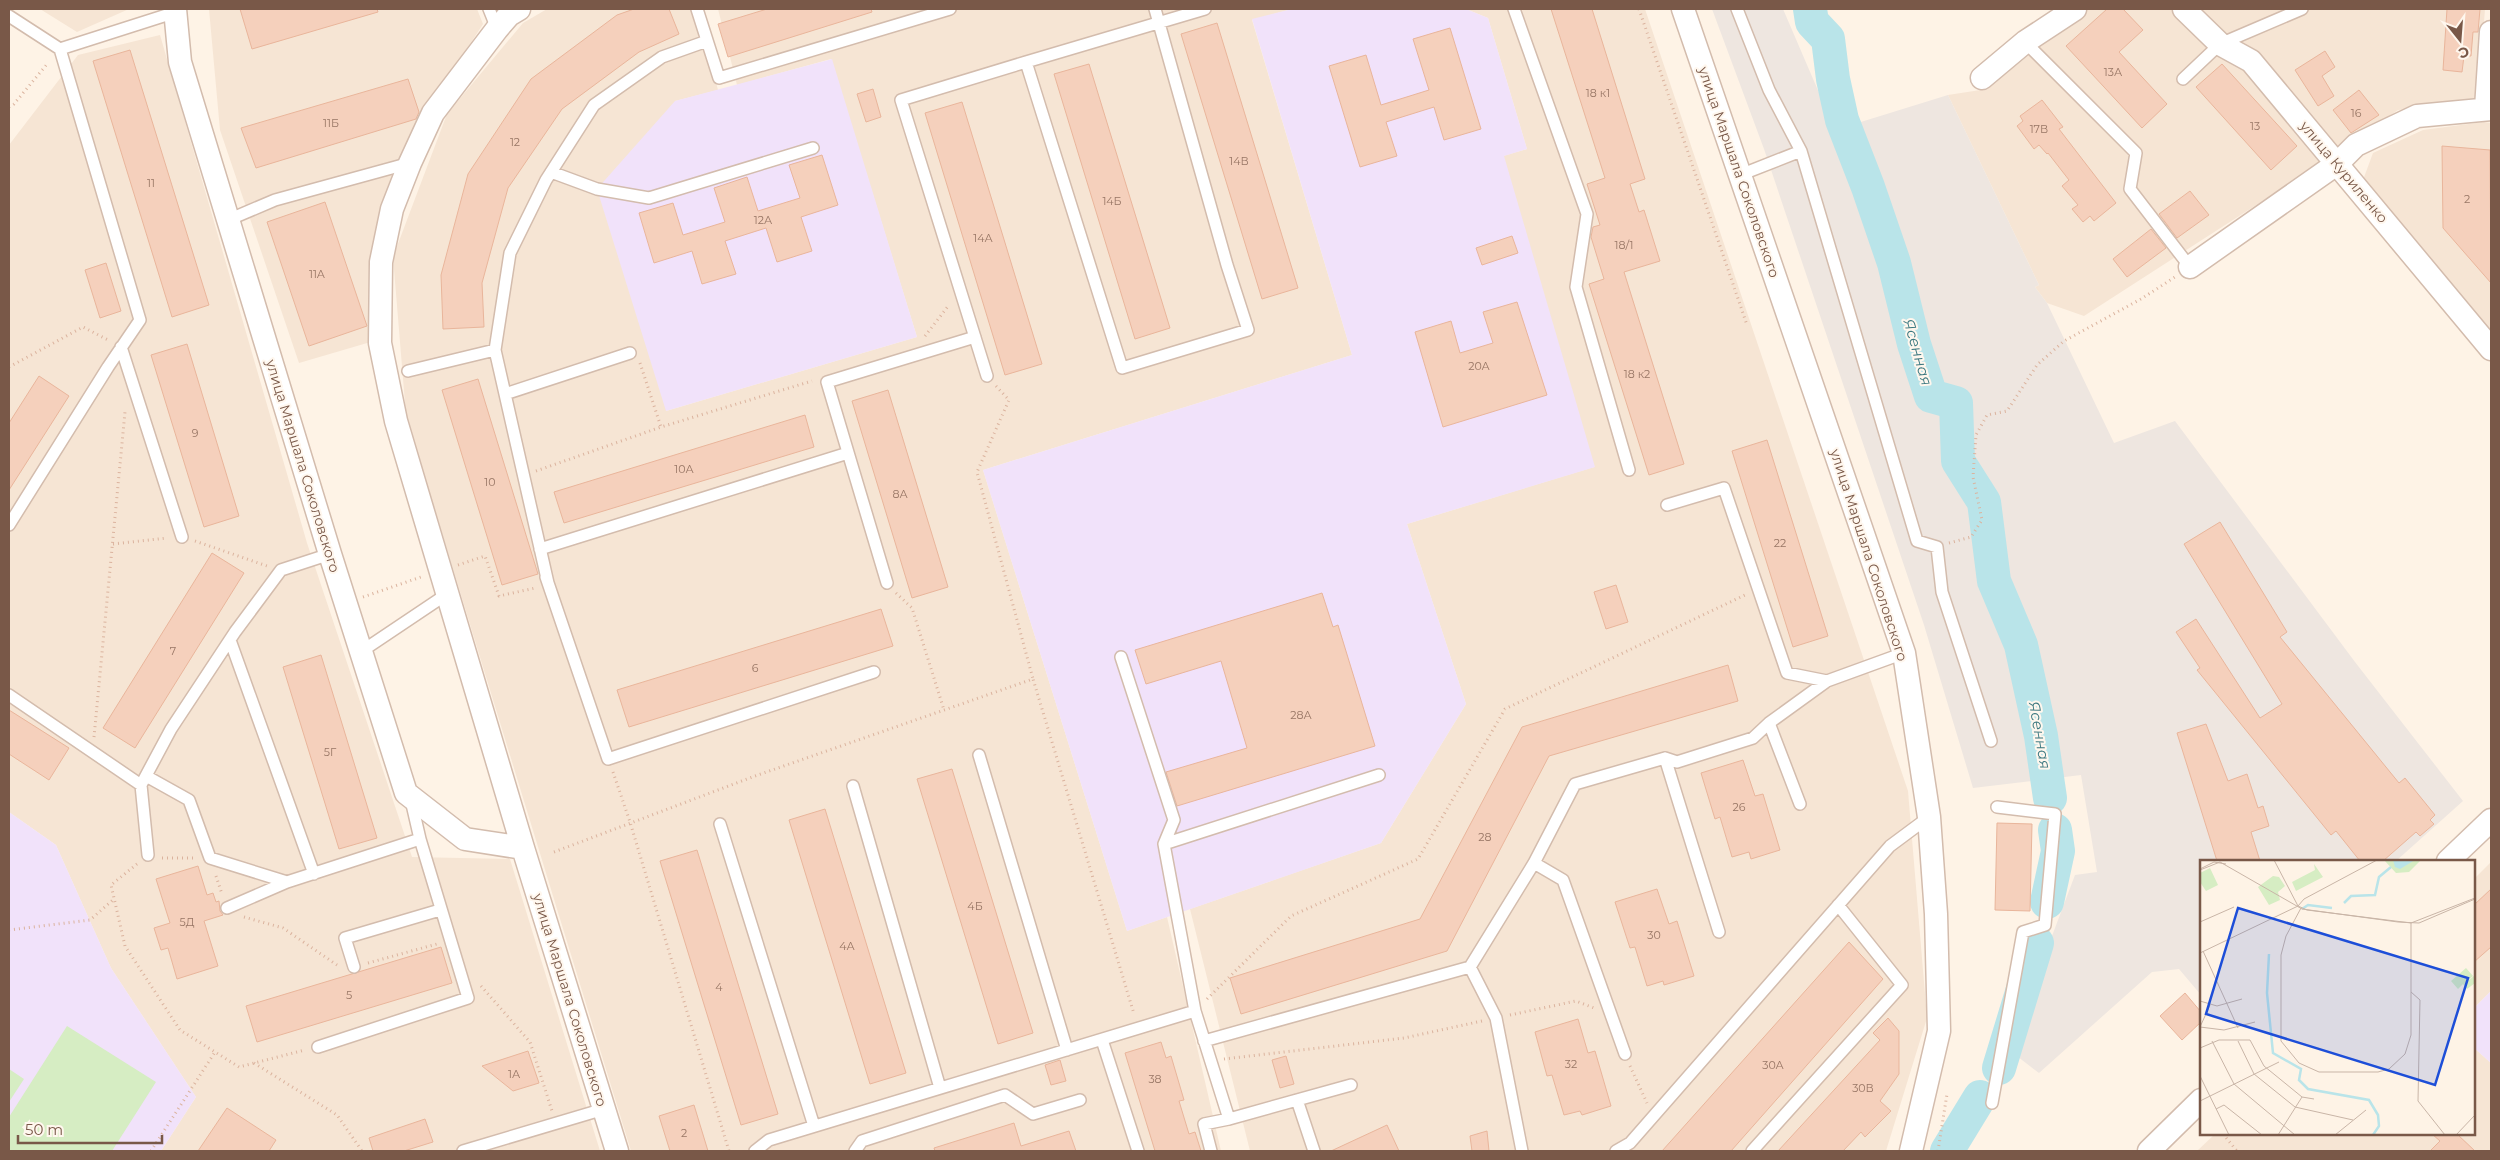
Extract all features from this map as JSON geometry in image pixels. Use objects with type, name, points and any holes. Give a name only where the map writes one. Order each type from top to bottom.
[{"type":"street","name":"улица Маршала Соколовского","points":[[519,9],[510,15],[497,29],[433,113],[410,163],[392,209],[381,262],[380,343],[396,421],[523,848],[617,1151]]},
{"type":"street","name":"улица Маршала Соколовского","points":[[1683,9],[1904,653],[1929,817],[1936,914],[1939,1030],[1911,1151]]},
{"type":"street","points":[[1982,78],[2025,42],[2075,9]]},
{"type":"street","name":"улица Куриленко","points":[[2184,9],[2220,44],[2251,61],[2338,163],[2491,349]]},
{"type":"street","name":"улица Маршала Соколовского","points":[[176,10],[180,62],[330,554],[406,793],[465,839],[523,848]]},
{"type":"street","points":[[2190,267],[2338,163],[2356,145],[2416,116],[2489,109],[2491,32]]},
{"type":"street","points":[[2449,860],[2491,820]]},
{"type":"street","points":[[2149,1151],[2200,1101]]},
{"type":"lane","points":[[489,9],[497,29]]},
{"type":"lane","points":[[697,9],[719,78],[950,9]]},
{"type":"lane","points":[[1026,62],[1122,368],[1248,330],[1227,265],[1155,9]]},
{"type":"lane","points":[[987,376],[900,100],[1204,9]]},
{"type":"lane","points":[[1514,9],[1586,214],[1576,287],[1629,470]]},
{"type":"lane","points":[[1737,9],[1769,90],[1801,151],[1916,541],[1937,547],[1942,592],[1991,741]]},
{"type":"lane","points":[[2183,79],[2220,44],[2302,9]]},
{"type":"lane","points":[[60,50],[176,10]]},
{"type":"lane","points":[[9,16],[60,50],[140,320],[9,525]]},
{"type":"lane","points":[[707,41],[662,57],[594,105],[551,172],[510,253],[495,350],[547,581],[608,759],[874,672]]},
{"type":"lane","points":[[2025,42],[2136,153],[2130,189],[2190,267]]},
{"type":"lane","points":[[551,172],[597,189],[649,198],[813,148]]},
{"type":"lane","points":[[1740,175],[1801,151]]},
{"type":"lane","points":[[228,220],[275,200],[410,163]]},
{"type":"lane","points":[[887,583],[827,382],[975,337]]},
{"type":"lane","points":[[121,347],[182,537]]},
{"type":"lane","points":[[408,371],[495,350]]},
{"type":"lane","points":[[505,394],[630,353]]},
{"type":"lane","points":[[540,549],[848,453]]},
{"type":"lane","points":[[1667,505],[1724,488],[1787,673],[1827,681]]},
{"type":"lane","points":[[148,855],[144,781],[171,729],[230,640],[281,570],[330,554]]},
{"type":"lane","points":[[362,651],[447,594]]},
{"type":"lane","points":[[230,640],[314,874]]},
{"type":"lane","points":[[1204,1041],[1470,967],[1534,864],[1575,784],[1665,758],[1676,762],[1753,738],[1769,722],[1827,681],[1904,653]]},
{"type":"lane","points":[[1121,657],[1174,820],[1164,844],[1195,1012],[1229,1119]]},
{"type":"lane","points":[[9,695],[93,752],[144,781],[189,800],[210,858],[287,882]]},
{"type":"lane","points":[[1769,722],[1800,804]]},
{"type":"lane","points":[[979,755],[1067,1050]]},
{"type":"lane","points":[[1665,758],[1719,932]]},
{"type":"lane","points":[[1164,844],[1379,775]]},
{"type":"lane","points":[[853,786],[940,1088]]},
{"type":"lane","points":[[318,1047],[468,998],[440,910],[410,796]]},
{"type":"lane","points":[[1992,1103],[2023,932],[2045,925],[2055,814],[1997,807]]},
{"type":"lane","points":[[1616,1151],[1630,1143],[1890,846],[1929,817]]},
{"type":"lane","points":[[720,824],[814,1126]]},
{"type":"lane","points":[[227,908],[287,882],[420,839]]},
{"type":"lane","points":[[1534,864],[1563,880],[1624,1054]]},
{"type":"lane","points":[[1752,1151],[1902,985],[1838,905]]},
{"type":"lane","points":[[354,967],[345,938],[440,910]]},
{"type":"lane","points":[[1470,967],[1496,1018],[1522,1151]]},
{"type":"lane","points":[[755,1151],[769,1140],[1195,1012]]},
{"type":"lane","points":[[1102,1040],[1138,1151]]},
{"type":"lane","points":[[1211,1151],[1204,1124],[1229,1119],[1351,1085]]},
{"type":"lane","points":[[854,1151],[862,1141],[1005,1095],[1033,1114],[1080,1100]]},
{"type":"lane","points":[[1297,1100],[1314,1151]]},
{"type":"lane","points":[[462,1151],[483,1148],[604,1109]]},
{"type":"path","points":[[1639,9],[1747,325]]},
{"type":"path","points":[[9,107],[60,50]]},
{"type":"path","points":[[1937,547],[1971,536],[1982,520],[1973,477],[1976,435],[1987,415],[2007,411],[2037,365],[2064,341],[2141,299],[2190,267]]},
{"type":"path","points":[[919,343],[960,291]]},
{"type":"path","points":[[9,367],[83,327],[121,347]]},
{"type":"path","points":[[630,353],[639,361],[661,427]]},
{"type":"path","points":[[987,376],[1009,400],[977,472],[1033,679]]},
{"type":"path","points":[[523,476],[661,427],[816,380]]},
{"type":"path","points":[[93,752],[126,410]]},
{"type":"path","points":[[113,544],[182,537],[281,570]]},
{"type":"path","points":[[346,603],[486,556],[499,596],[547,581]]},
{"type":"path","points":[[887,583],[912,608],[944,710]]},
{"type":"path","points":[[1195,1012],[1291,916],[1418,859],[1505,709],[1759,589]]},
{"type":"path","points":[[608,759],[630,822],[729,1151]]},
{"type":"path","points":[[554,852],[754,776]]},
{"type":"path","points":[[318,1047],[239,1067],[180,1030],[125,946],[111,886],[148,855],[163,858],[210,858],[227,908],[249,919],[283,928],[344,969],[450,940]]},
{"type":"path","points":[[9,930],[90,920],[114,899]]},
{"type":"path","points":[[480,985],[530,1042],[556,1123]]},
{"type":"path","points":[[1211,1061],[1404,1038],[1576,1001],[1610,1014]]},
{"type":"path","points":[[151,1151],[215,1052]]},
{"type":"path","points":[[1624,1054],[1653,1117]]},
{"type":"path","points":[[254,1063],[337,1114],[362,1151]]},
{"type":"path","points":[[2224,1135],[2237,1151]]},
{"type":"shaded area","points":[[40,9],[129,9],[77,32]]},
{"type":"shaded area","points":[[209,9],[477,9],[483,24],[426,112],[411,140],[374,341],[299,363],[220,130]]},
{"type":"shaded area","points":[[547,9],[697,9],[718,90],[675,101],[666,411],[917,337],[831,59],[737,85],[718,9],[1292,9],[1252,20],[1352,355],[983,470],[1127,931],[1167,917],[1221,1151],[631,1151],[406,415],[393,257],[447,114],[523,23]]},
{"type":"shaded area","points":[[1292,9],[1466,9],[1488,18],[1527,149],[1504,156],[1595,467],[1407,524],[1466,704],[1381,843],[1127,931],[983,470],[1352,355],[1252,19]]},
{"type":"shaded area","points":[[1466,9],[1645,9],[1908,791],[1927,1018],[1886,1151],[1250,1151],[1190,909],[1381,843],[1466,704],[1407,524],[1594,467],[1503,156],[1527,149],[1488,18]]},
{"type":"shaded area","points":[[1712,9],[1783,9],[1835,130],[1948,95],[2039,285],[2035,287],[2047,303],[2114,443],[2175,421],[2355,662],[2463,801],[2397,860],[2200,860],[2200,994],[2179,969],[2152,972],[2039,1073],[2009,1050],[2075,875],[2097,872],[2081,775],[1973,788],[1924,625],[1764,149]]},
{"type":"shaded area","points":[[2086,9],[2485,9],[2478,101],[2398,110],[2301,176],[2084,316],[2047,303],[2035,287],[2039,285],[1948,95],[1987,89]]},
{"type":"shaded area","points":[[160,35],[307,543],[412,857],[510,859],[600,1151],[161,1151],[196,1097],[111,968],[56,845],[9,812],[9,145],[78,55]]},
{"type":"shaded area","points":[[832,59],[917,337],[666,411],[597,189],[675,101]]},
{"type":"shaded area","points":[[2484,122],[2491,123],[2491,338],[2363,180],[2373,153],[2423,130]]},
{"type":"shaded area","points":[[9,812],[56,845],[111,968],[196,1097],[161,1151],[9,1151]]},
{"type":"shaded area","points":[[2491,862],[2491,991],[2475,1007],[2475,878]]},
{"type":"shaded area","points":[[2491,991],[2491,1063],[2475,1049],[2475,1007]]},
{"type":"shaded area","points":[[2475,1049],[2491,1063],[2491,1151],[2197,1151],[2214,1135],[2475,1135]]},
{"type":"green space","points":[[67,1026],[156,1082],[112,1151],[9,1151],[9,1117]]},
{"type":"green space","points":[[9,1069],[24,1079],[9,1102]]},
{"type":"building","points":[[240,9],[377,9],[378,12],[252,49]]},
{"type":"building","points":[[634,9],[669,9],[679,34],[639,52],[562,109],[508,188],[482,283],[484,327],[443,329],[441,275],[468,174],[531,79],[617,15]]},
{"type":"building","points":[[767,9],[871,9],[872,12],[728,57],[718,24]]},
{"type":"building","points":[[1551,9],[1592,9],[1645,179],[1630,184],[1639,212],[1644,210],[1660,261],[1624,272],[1684,464],[1649,475],[1589,284],[1604,279],[1591,237],[1593,227],[1600,225],[1587,184],[1605,178]]},
{"type":"building","points":[[2107,9],[2123,9],[2143,30],[2119,52],[2167,104],[2142,128],[2066,46]]},
{"type":"building","points":[[2447,9],[2480,9],[2478,32],[2473,32],[2471,56],[2464,56],[2462,72],[2443,70]]},
{"type":"building","points":[[1217,23],[1298,288],[1262,299],[1181,34]]},
{"type":"building","points":[[1450,28],[1481,129],[1444,140],[1434,107],[1386,122],[1397,156],[1360,167],[1329,66],[1366,55],[1381,105],[1429,90],[1413,39]]},
{"type":"building","points":[[130,50],[209,305],[172,317],[93,61]]},
{"type":"building","points":[[2325,51],[2335,67],[2322,76],[2334,96],[2318,106],[2295,70]]},
{"type":"building","points":[[1089,64],[1170,328],[1135,339],[1054,74]]},
{"type":"building","points":[[2222,64],[2297,146],[2271,170],[2196,87]]},
{"type":"building","points":[[408,79],[419,112],[416,119],[256,168],[241,128]]},
{"type":"building","points":[[873,89],[881,117],[866,122],[857,94]]},
{"type":"building","points":[[2359,90],[2379,115],[2351,133],[2333,110]]},
{"type":"building","points":[[2042,100],[2063,127],[2059,129],[2116,203],[2094,221],[2090,216],[2083,222],[2072,209],[2078,205],[2062,186],[2069,180],[2048,153],[2039,145],[2034,149],[2017,126],[2023,121],[2020,116]]},
{"type":"building","points":[[962,102],[1042,364],[1005,375],[925,113]]},
{"type":"building","points":[[2442,146],[2490,150],[2491,283],[2443,228]]},
{"type":"building","points":[[822,155],[838,205],[801,217],[812,251],[777,262],[766,228],[725,241],[736,274],[702,284],[692,251],[654,263],[639,213],[673,203],[683,235],[725,222],[714,188],[747,177],[758,211],[800,198],[789,165]]},
{"type":"building","points":[[2190,191],[2209,215],[2177,238],[2159,214]]},
{"type":"building","points":[[325,202],[367,326],[309,346],[267,222]]},
{"type":"building","points":[[2151,229],[2166,248],[2127,277],[2113,259]]},
{"type":"building","points":[[1512,236],[1518,253],[1482,265],[1476,248]]},
{"type":"building","points":[[106,263],[121,311],[100,318],[85,270]]},
{"type":"building","points":[[1517,302],[1547,395],[1443,427],[1415,332],[1451,321],[1460,353],[1493,343],[1483,312]]},
{"type":"building","points":[[187,344],[239,516],[204,527],[151,355]]},
{"type":"building","points":[[39,376],[69,396],[9,490],[9,423]]},
{"type":"building","points":[[478,379],[538,574],[502,585],[442,390]]},
{"type":"building","points":[[888,390],[948,587],[912,598],[852,401]]},
{"type":"building","points":[[805,415],[814,447],[564,523],[554,492]]},
{"type":"building","points":[[1767,440],[1828,636],[1793,647],[1732,451]]},
{"type":"building","points":[[2220,522],[2287,632],[2280,637],[2399,783],[2405,778],[2435,815],[2430,820],[2434,824],[2420,836],[2416,832],[2384,860],[2359,860],[2336,831],[2331,835],[2197,670],[2200,668],[2176,632],[2196,619],[2260,718],[2282,704],[2184,544]]},
{"type":"building","points":[[212,553],[244,573],[135,748],[103,728]]},
{"type":"building","points":[[1616,585],[1628,622],[1606,629],[1594,592]]},
{"type":"building","points":[[1322,593],[1333,627],[1338,625],[1375,746],[1177,806],[1166,772],[1247,748],[1221,661],[1146,684],[1135,650]]},
{"type":"building","points":[[881,609],[893,646],[629,727],[617,690]]},
{"type":"building","points":[[321,655],[377,838],[339,849],[283,667]]},
{"type":"building","points":[[1728,665],[1738,701],[1549,756],[1447,951],[1241,1014],[1230,978],[1420,919],[1522,727]]},
{"type":"building","points":[[9,710],[69,748],[49,780],[9,754]]},
{"type":"building","points":[[2206,724],[2228,781],[2247,774],[2258,808],[2263,806],[2269,826],[2251,832],[2260,860],[2217,860],[2177,733]]},
{"type":"building","points":[[1743,760],[1755,796],[1763,794],[1780,850],[1751,859],[1749,852],[1732,857],[1720,817],[1715,819],[1701,773]]},
{"type":"building","points":[[952,769],[1033,1033],[998,1044],[917,779]]},
{"type":"building","points":[[825,809],[906,1073],[870,1084],[789,820]]},
{"type":"building","points":[[1997,823],[2032,824],[2030,911],[1995,910]]},
{"type":"building","points":[[697,850],[778,1114],[741,1125],[660,861]]},
{"type":"building","points":[[198,866],[207,895],[213,893],[216,902],[219,901],[220,911],[223,915],[204,921],[218,966],[177,979],[168,948],[161,950],[154,928],[170,923],[156,879]]},
{"type":"building","points":[[1657,889],[1669,924],[1677,921],[1694,976],[1664,985],[1663,981],[1647,986],[1635,947],[1630,948],[1615,902]]},
{"type":"building","points":[[2491,889],[2491,947],[2475,961],[2475,904]]},
{"type":"building","points":[[1849,942],[1883,979],[1731,1151],[1662,1151]]},
{"type":"building","points":[[441,947],[452,983],[257,1042],[246,1006]]},
{"type":"building","points":[[2185,993],[2200,1011],[2200,1023],[2182,1040],[2160,1016]]},
{"type":"building","points":[[1888,1018],[1899,1031],[1899,1074],[1880,1101],[1891,1111],[1865,1137],[1861,1132],[1843,1151],[1778,1151],[1880,1040],[1873,1033]]},
{"type":"building","points":[[1578,1019],[1588,1053],[1595,1051],[1611,1106],[1582,1115],[1580,1111],[1564,1115],[1552,1075],[1547,1076],[1535,1032]]},
{"type":"building","points":[[1161,1042],[1166,1058],[1171,1056],[1184,1100],[1179,1101],[1189,1134],[1195,1132],[1201,1151],[1155,1151],[1125,1053]]},
{"type":"building","points":[[528,1051],[539,1083],[513,1091],[482,1066]]},
{"type":"building","points":[[1286,1056],[1294,1084],[1280,1088],[1272,1060]]},
{"type":"building","points":[[1060,1060],[1066,1081],[1051,1085],[1045,1065]]},
{"type":"building","points":[[694,1105],[708,1151],[670,1151],[659,1116]]},
{"type":"building","points":[[227,1108],[276,1140],[269,1151],[198,1151]]},
{"type":"building","points":[[425,1119],[433,1142],[404,1151],[373,1151],[369,1138]]},
{"type":"building","points":[[1014,1123],[1021,1146],[1069,1131],[1076,1151],[935,1151],[934,1148]]},
{"type":"building","points":[[1387,1125],[1399,1151],[1331,1151]]},
{"type":"building","points":[[1487,1131],[1489,1151],[1472,1151],[1470,1136]]},
{"type":"building","points":[[2433,1135],[2458,1135],[2475,1151],[2430,1151],[2440,1141]]},
{"type":"waterway","name":"Ясенная","points":[[1810,9],[1812,22],[1828,39],[1833,79],[1842,120],[1868,187],[1894,263],[1914,344],[1931,396],[1956,403],[1958,461],[1984,502],[1994,581],[2021,645],[2041,736],[2050,798]]},
{"type":"waterway","name":"Ясенная","points":[[2047,902],[2058,851],[2055,830]]},
{"type":"waterway","name":"Ясенная","points":[[1999,1068],[2037,943]]},
{"type":"waterway","name":"Ясенная","points":[[1947,1151],[1980,1097]]}]
